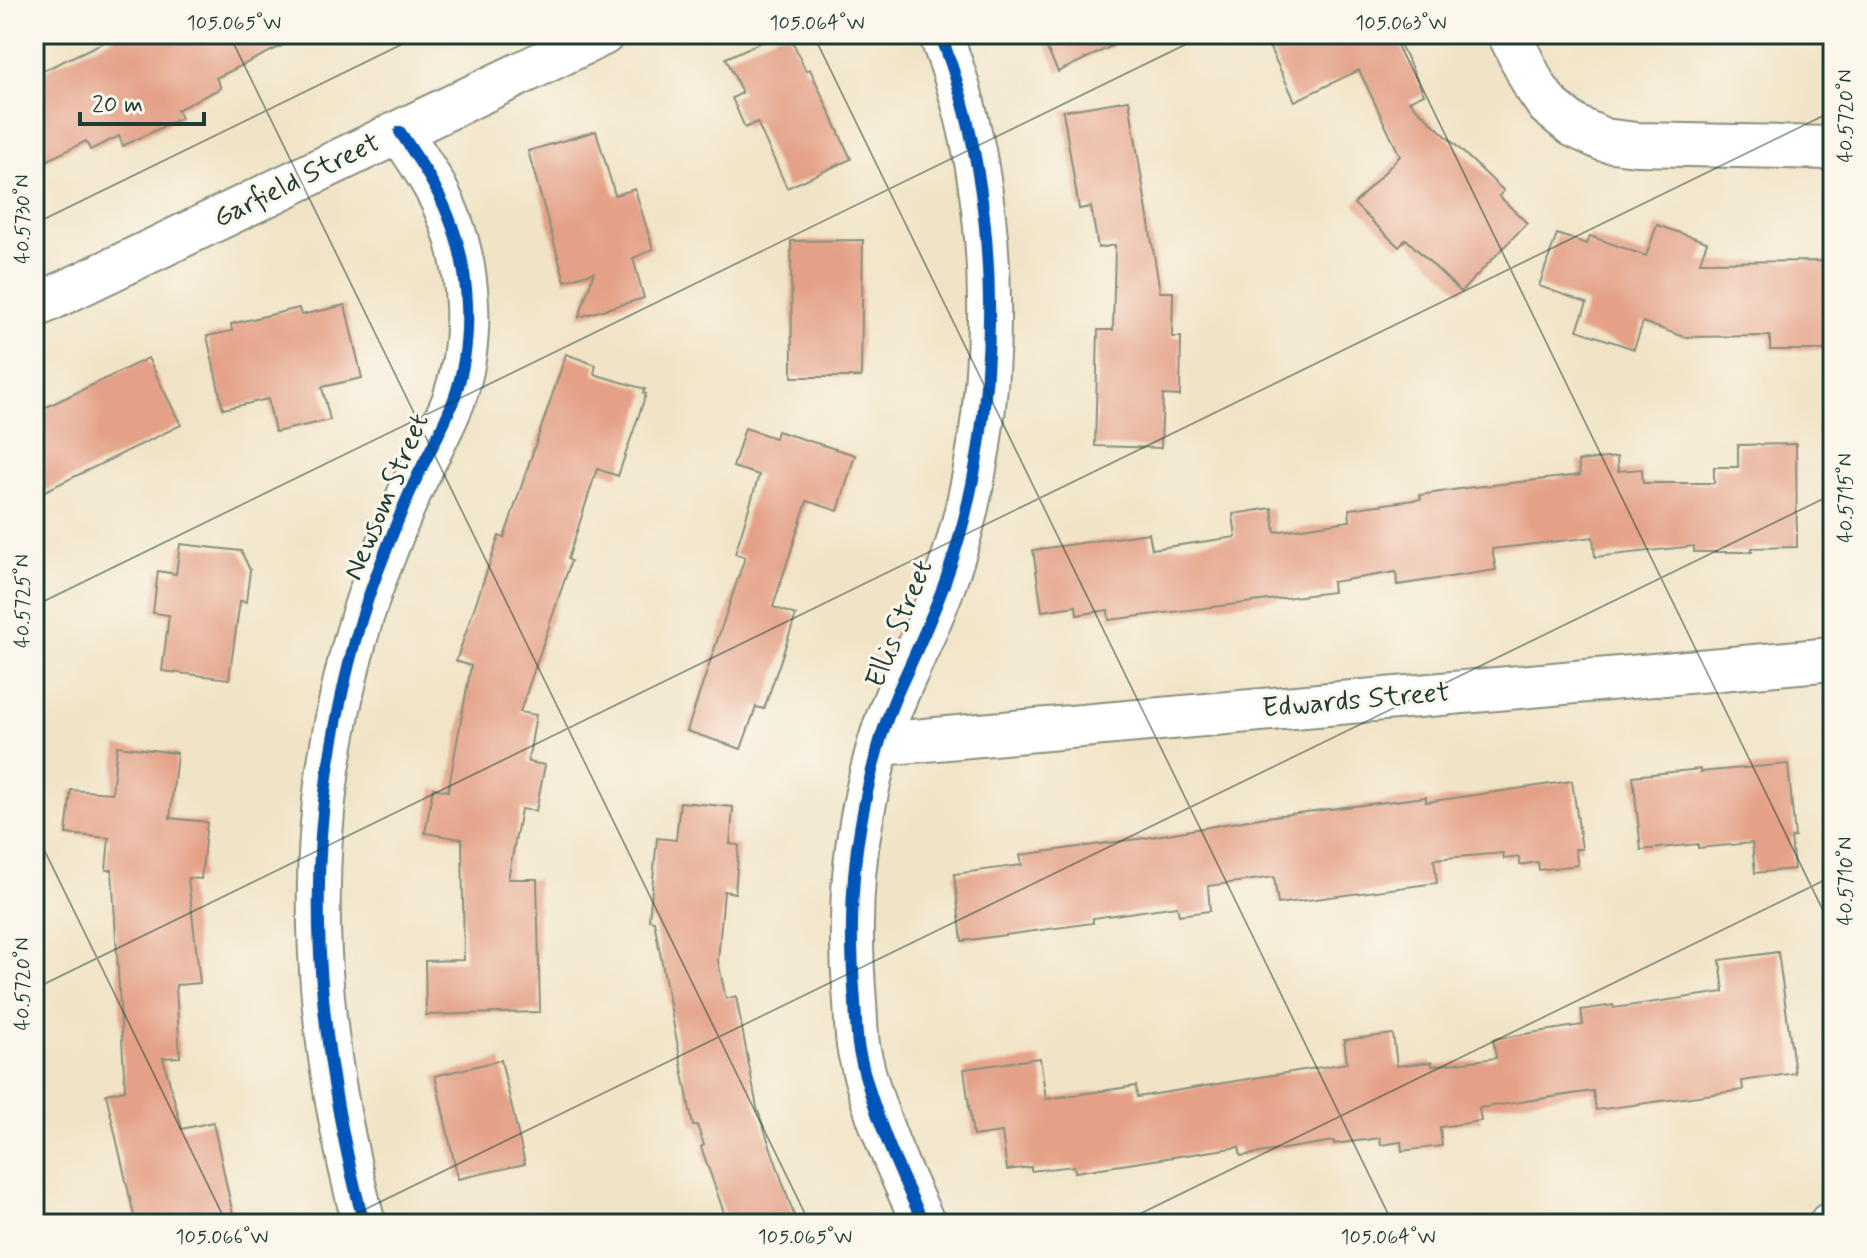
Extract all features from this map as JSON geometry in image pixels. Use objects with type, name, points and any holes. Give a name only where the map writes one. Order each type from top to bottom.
[{"type":"street","name":"Garfield Street","points":[[34,307],[603,34]]},
{"type":"street","name":"Ellis Street","points":[[924,1224],[892,1155],[859,1050],[851,952],[853,882],[860,823],[880,744],[899,688],[946,579],[970,497],[986,399],[990,299],[984,214],[966,117],[940,34]]},
{"type":"street","points":[[1509,34],[1534,85],[1548,105],[1574,126],[1604,140],[1636,144],[1833,148]]},
{"type":"street","name":"Newsom Street","points":[[364,1224],[336,1109],[323,1008],[319,949],[320,859],[329,769],[350,663],[375,578],[416,478],[455,397],[465,349],[467,301],[464,273],[449,216],[428,173],[400,132]]},
{"type":"street","name":"Edwards Street","points":[[880,744],[1833,659]]},
{"type":"building","points":[[121,34],[306,34],[216,78],[221,88],[177,110],[181,118],[123,146],[119,136],[90,150],[86,141],[34,167],[34,75]]},
{"type":"building","points":[[779,34],[789,34],[806,71],[810,69],[851,159],[787,188],[757,122],[745,128],[732,98],[742,93],[726,58]]},
{"type":"building","points":[[1040,34],[1137,34],[1058,72]]},
{"type":"building","points":[[1285,34],[1395,34],[1424,94],[1409,101],[1504,191],[1499,196],[1527,223],[1461,292],[1406,239],[1399,247],[1354,204],[1400,156],[1359,70],[1295,101],[1267,42]]},
{"type":"building","points":[[1129,100],[1160,292],[1173,292],[1172,337],[1181,337],[1180,396],[1163,395],[1161,448],[1095,446],[1098,330],[1113,330],[1115,245],[1098,248],[1091,207],[1079,209],[1063,111]]},
{"type":"building","points":[[596,131],[615,195],[635,189],[653,249],[633,258],[644,298],[579,317],[594,272],[565,281],[528,151]]},
{"type":"building","points":[[1657,225],[1707,242],[1700,262],[1833,261],[1833,350],[1770,350],[1770,336],[1684,337],[1643,322],[1634,349],[1577,330],[1587,303],[1539,286],[1557,234],[1587,244],[1590,236],[1646,256]]},
{"type":"building","points":[[863,240],[861,377],[792,377],[791,241]]},
{"type":"building","points":[[345,305],[362,378],[322,387],[330,420],[275,432],[268,399],[223,409],[207,336],[232,331],[231,324],[299,308],[301,315]]},
{"type":"building","points":[[566,354],[596,365],[594,374],[645,389],[643,393],[646,394],[618,476],[597,469],[568,559],[571,561],[520,712],[536,715],[528,762],[545,765],[536,811],[521,809],[508,879],[537,879],[540,1012],[426,1015],[425,961],[464,960],[462,839],[425,833],[433,788],[448,791],[471,666],[456,661],[499,536],[504,538]]},
{"type":"building","points":[[148,358],[181,425],[43,492],[34,472],[34,413]]},
{"type":"building","points":[[745,428],[775,438],[777,431],[855,455],[838,511],[807,501],[773,607],[796,615],[764,709],[756,707],[741,749],[687,731],[745,557],[735,554],[759,475],[733,467]]},
{"type":"building","points":[[1796,444],[1797,547],[1752,548],[1752,552],[1694,552],[1694,546],[1595,557],[1593,537],[1492,549],[1496,570],[1397,585],[1396,572],[1332,582],[1333,592],[1109,620],[1108,610],[1077,615],[1076,606],[1042,611],[1033,550],[1149,533],[1152,549],[1236,537],[1233,514],[1272,508],[1275,532],[1350,521],[1349,509],[1421,499],[1420,495],[1466,488],[1580,475],[1578,461],[1617,457],[1618,471],[1642,469],[1643,483],[1714,483],[1714,467],[1738,467],[1738,445]]},
{"type":"building","points":[[180,544],[241,551],[250,570],[246,602],[240,601],[229,679],[162,671],[169,615],[153,613],[158,571],[176,574]]},
{"type":"building","points":[[117,746],[177,753],[170,818],[207,822],[201,879],[188,878],[200,983],[176,985],[180,1057],[163,1058],[182,1129],[213,1122],[235,1224],[136,1224],[106,1094],[125,1090],[112,870],[106,870],[109,838],[66,834],[71,790],[112,793]]},
{"type":"building","points":[[1788,764],[1795,837],[1791,838],[1794,869],[1755,873],[1752,843],[1698,848],[1698,844],[1641,850],[1633,776]]},
{"type":"building","points":[[1572,781],[1582,849],[1575,849],[1578,865],[1539,870],[1538,862],[1520,865],[1519,857],[1504,859],[1503,853],[1434,859],[1437,883],[1278,904],[1274,877],[1208,886],[1210,911],[1179,915],[1177,906],[1093,918],[1093,923],[962,941],[954,874],[1022,865],[1020,855],[1266,817],[1426,797],[1426,802]]},
{"type":"building","points":[[680,802],[733,807],[730,844],[739,845],[735,893],[724,891],[718,961],[726,999],[736,996],[757,1108],[797,1224],[728,1224],[701,1147],[704,1145],[697,1125],[693,1126],[654,921],[649,920],[657,838],[676,840]]},
{"type":"building","points":[[1778,952],[1795,1073],[1742,1081],[1743,1090],[1596,1110],[1593,1091],[1479,1108],[1481,1121],[1440,1127],[1442,1146],[1402,1151],[1401,1142],[1381,1145],[1380,1138],[1334,1144],[1334,1141],[1241,1156],[1239,1147],[1075,1172],[1074,1166],[1031,1171],[1031,1167],[1007,1170],[1002,1132],[973,1136],[964,1069],[1040,1058],[1046,1099],[1136,1086],[1137,1097],[1347,1063],[1344,1040],[1393,1034],[1397,1066],[1432,1062],[1432,1066],[1496,1058],[1493,1039],[1583,1025],[1581,1010],[1724,992],[1720,960]]},
{"type":"building","points":[[501,1060],[525,1164],[458,1179],[435,1076]]},
{"type":"cycle path","points":[[924,1224],[895,1161],[864,1073],[853,980],[852,912],[857,845],[872,771],[893,703],[946,579],[965,515],[979,447],[987,377],[989,306],[986,234],[977,164],[961,97],[940,34]]},
{"type":"cycle path","points":[[364,1224],[339,1112],[323,998],[319,884],[328,769],[360,623],[401,512],[454,399],[465,354],[467,330],[465,283],[456,237],[438,193],[400,132]]}]
